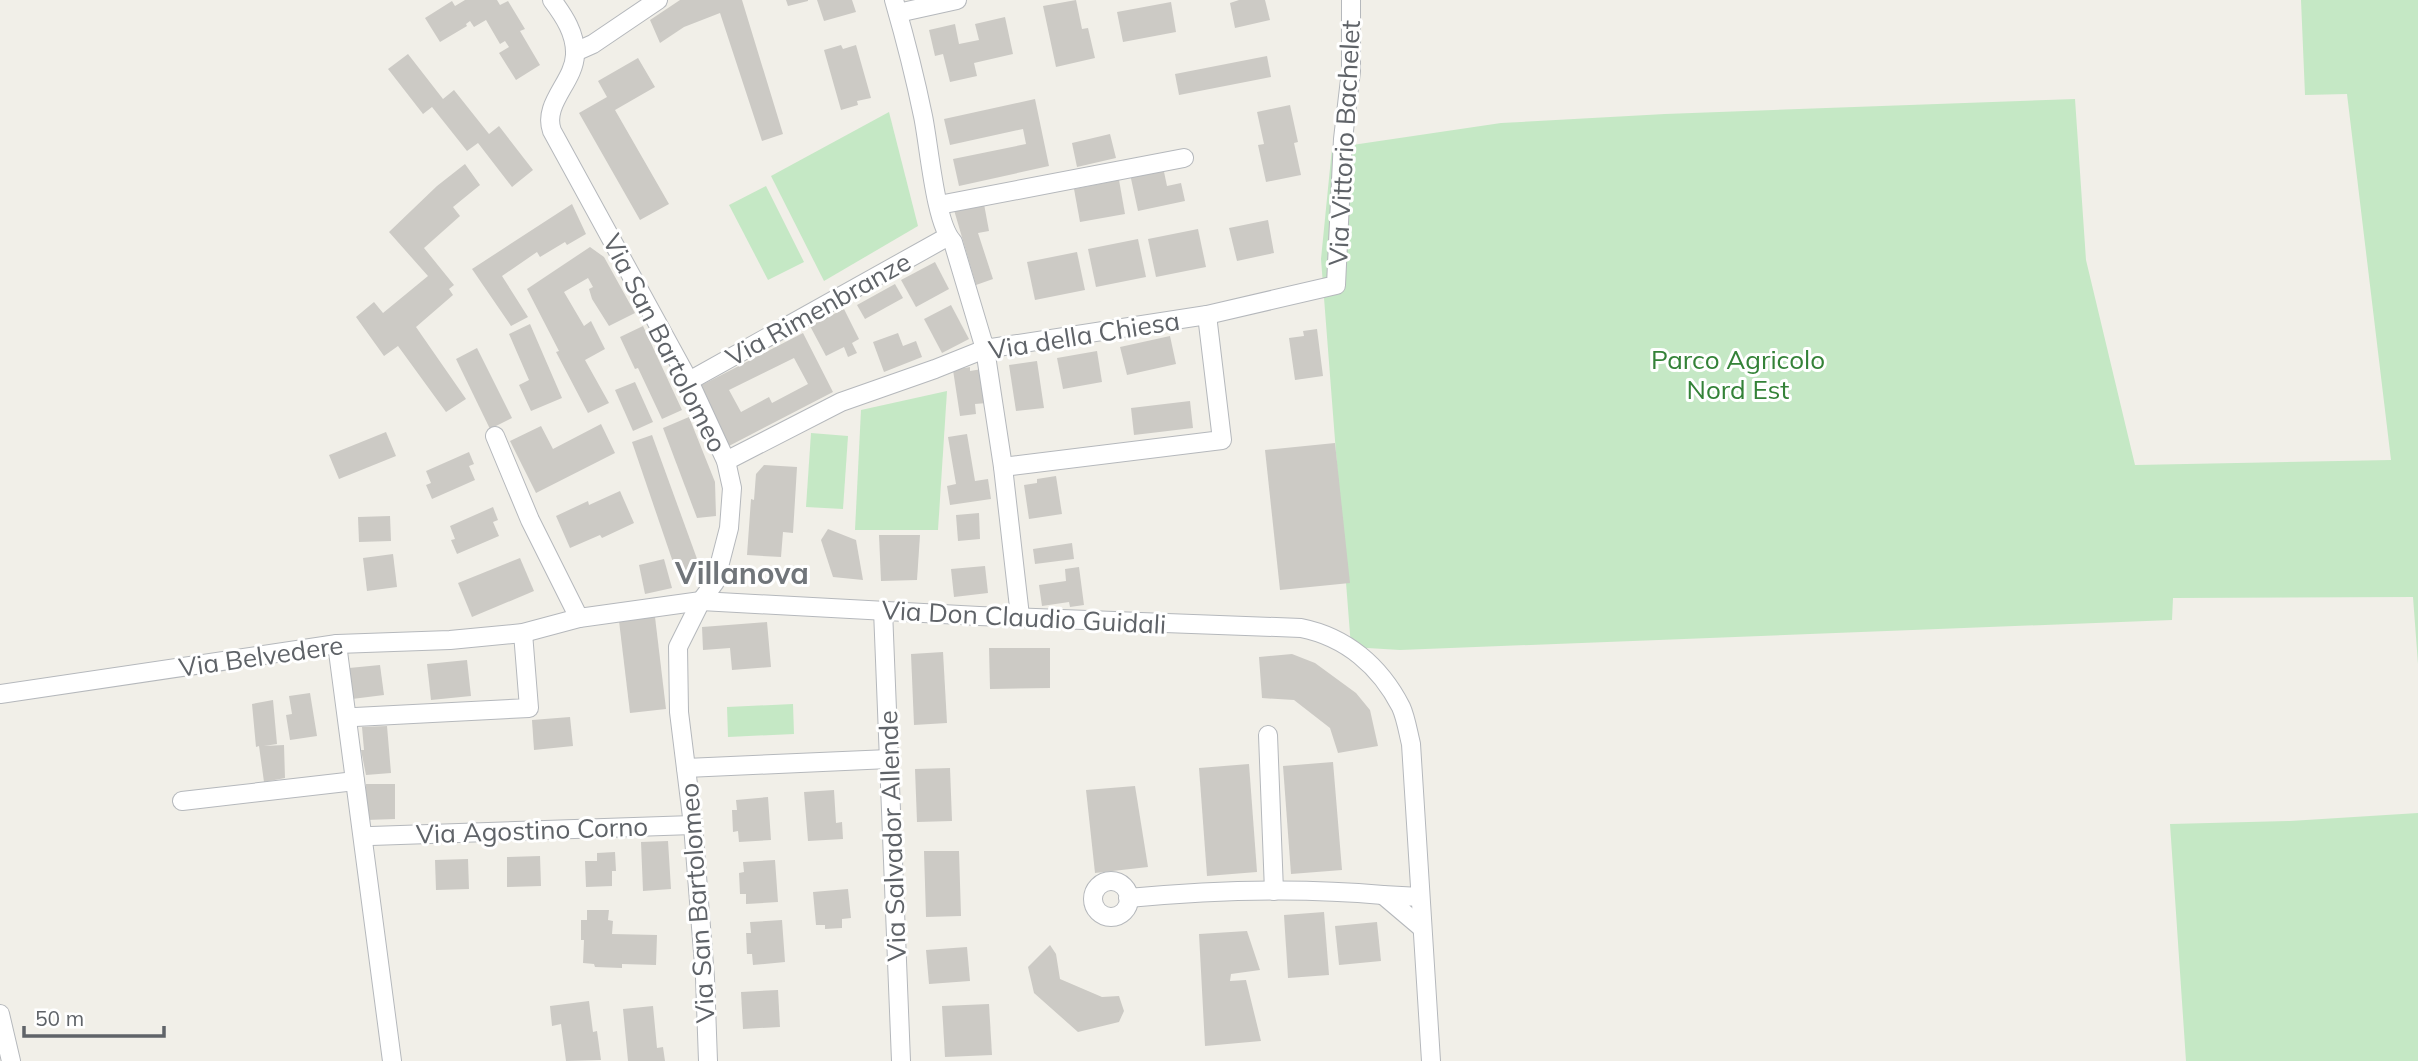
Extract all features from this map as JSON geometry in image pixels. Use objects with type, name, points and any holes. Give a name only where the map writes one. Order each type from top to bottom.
[{"type":"street","points":[[552,0],[567,24],[575,52],[593,44],[658,0]]},
{"type":"street","points":[[957,0],[896,6],[923,117],[947,236],[953,242],[985,349],[1003,467],[1020,616]]},
{"type":"street","name":"Via Vittorio Bachelet","points":[[1336,285],[1343,139],[1351,71],[1351,0]]},
{"type":"street","name":"Via San Bartolomeo","points":[[575,52],[569,75],[550,113],[550,125],[689,381],[726,461],[732,488],[729,528],[715,582],[701,601],[678,647],[679,712],[694,825],[708,1061]]},
{"type":"street","points":[[939,205],[1185,158]]},
{"type":"street","name":"Via Rimenbranze","points":[[689,381],[947,236]]},
{"type":"street","name":"Via della Chiesa","points":[[726,461],[841,402],[985,349],[1206,315],[1336,285]]},
{"type":"street","points":[[1003,467],[1222,440],[1206,315]]},
{"type":"street","points":[[495,436],[530,520],[579,618]]},
{"type":"street","name":"Via Belvedere","points":[[0,694],[337,644],[450,640],[523,633],[579,618],[701,601]]},
{"type":"street","name":"Via Don Claudio Guidali","points":[[701,601],[979,616],[1301,628],[1322,632],[1345,643],[1384,678],[1402,709],[1411,744],[1420,897]]},
{"type":"street","name":"Via Salvador Allende","points":[[883,610],[901,1061]]},
{"type":"street","points":[[355,717],[529,708],[523,633]]},
{"type":"street","points":[[337,644],[392,1061]]},
{"type":"street","points":[[1268,735],[1274,891]]},
{"type":"street","points":[[686,768],[889,759]]},
{"type":"street","points":[[182,801],[355,780]]},
{"type":"street","name":"Via Agostino Corno","points":[[371,836],[694,825]]},
{"type":"street","points":[[1128,898],[1201,891],[1420,897],[1431,1061]]},
{"type":"street","points":[[1383,895],[1422,928]]},
{"type":"street","points":[[0,1014],[11,1061]]},
{"type":"green space","name":"Parco Agricolo Nord Est","points":[[2301,0],[2418,0],[2418,664],[2413,597],[2173,598],[2172,620],[1400,650],[1351,647],[1321,259],[1332,148],[1501,123],[1665,114],[2075,99],[2086,260],[2135,465],[2391,460],[2347,94],[2305,95]]},
{"type":"green space","points":[[889,112],[918,226],[824,281],[771,176]]},
{"type":"green space","points":[[766,186],[804,262],[768,280],[729,205]]},
{"type":"green space","points":[[947,391],[938,530],[855,530],[861,410]]},
{"type":"green space","points":[[811,433],[848,436],[843,509],[806,507]]},
{"type":"green space","points":[[793,704],[794,734],[728,737],[727,707]]},
{"type":"green space","points":[[2418,813],[2418,1061],[2186,1061],[2170,824],[2290,821]]},
{"type":"building","points":[[465,0],[497,0],[500,5],[508,1],[525,29],[520,31],[540,65],[516,80],[499,53],[509,47],[505,41],[500,44],[486,20],[474,27],[470,21],[467,26],[440,42],[425,18],[452,1],[455,6]]},
{"type":"building","points":[[680,0],[742,0],[783,134],[762,141],[720,13],[684,27],[660,43],[650,20]]},
{"type":"building","points":[[786,0],[808,0],[808,1],[788,6]]},
{"type":"building","points":[[817,0],[852,0],[856,12],[824,21]]},
{"type":"building","points":[[1076,0],[1082,29],[1088,28],[1095,58],[1056,67],[1043,6]]},
{"type":"building","points":[[1239,0],[1265,0],[1270,20],[1235,28],[1230,3]]},
{"type":"building","points":[[1171,2],[1176,32],[1123,42],[1117,12]]},
{"type":"building","points":[[1005,17],[1013,54],[974,63],[977,76],[950,82],[943,54],[935,56],[929,30],[955,24],[959,44],[979,40],[975,24]]},
{"type":"building","points":[[841,45],[843,49],[856,45],[871,98],[857,101],[858,105],[841,110],[824,50]]},
{"type":"building","points":[[408,54],[443,99],[454,90],[489,134],[499,126],[533,170],[512,187],[478,143],[467,151],[432,107],[423,114],[388,69]]},
{"type":"building","points":[[1267,56],[1271,77],[1179,95],[1175,74]]},
{"type":"building","points":[[638,58],[655,87],[615,110],[669,204],[640,220],[579,113],[607,97],[598,81]]},
{"type":"building","points":[[1035,99],[1049,166],[959,186],[953,159],[1026,144],[1023,129],[950,145],[944,119]]},
{"type":"building","points":[[1290,105],[1298,142],[1294,143],[1301,175],[1266,182],[1258,145],[1264,144],[1257,112]]},
{"type":"building","points":[[1110,134],[1116,158],[1077,167],[1072,143]]},
{"type":"building","points":[[465,164],[480,185],[453,207],[460,216],[424,248],[454,285],[449,289],[453,295],[416,327],[466,399],[446,412],[398,346],[384,356],[356,317],[374,302],[383,313],[428,276],[389,232],[437,186]]},
{"type":"building","points":[[1163,167],[1167,186],[1181,183],[1185,201],[1138,211],[1130,174]]},
{"type":"building","points":[[1119,180],[1125,214],[1080,222],[1074,189]]},
{"type":"building","points":[[572,204],[586,234],[567,245],[565,242],[540,257],[537,252],[502,276],[528,317],[511,326],[472,269]]},
{"type":"building","points":[[984,204],[989,231],[978,233],[993,279],[976,285],[954,210]]},
{"type":"building","points":[[1268,220],[1274,253],[1237,261],[1229,228]]},
{"type":"building","points":[[1198,229],[1206,267],[1156,277],[1148,239]]},
{"type":"building","points":[[1138,239],[1146,277],[1096,287],[1088,249]]},
{"type":"building","points":[[590,247],[604,257],[635,313],[609,326],[592,299],[589,289],[593,287],[588,278],[564,292],[584,326],[591,321],[605,349],[585,360],[609,403],[588,413],[527,289]]},
{"type":"building","points":[[1077,252],[1085,290],[1035,300],[1027,262]]},
{"type":"building","points":[[935,262],[949,289],[916,307],[901,280]]},
{"type":"building","points":[[895,284],[903,298],[865,319],[857,305]]},
{"type":"building","points":[[951,305],[969,339],[942,353],[924,319]]},
{"type":"building","points":[[844,309],[859,339],[852,343],[857,353],[848,357],[844,347],[826,356],[810,326]]},
{"type":"building","points":[[530,324],[562,398],[531,411],[519,385],[529,380],[509,334]]},
{"type":"building","points":[[643,326],[682,410],[662,419],[620,337]]},
{"type":"building","points":[[1317,329],[1323,376],[1295,380],[1289,338],[1304,336],[1303,331]]},
{"type":"building","points":[[803,333],[833,392],[727,447],[696,388]],"holes":[[[794,358],[808,384],[772,403],[769,397],[741,412],[729,390]]]},
{"type":"building","points":[[898,333],[903,346],[916,341],[922,357],[884,372],[873,342]]},
{"type":"building","points":[[1170,336],[1176,364],[1127,375],[1120,347]]},
{"type":"building","points":[[477,348],[512,418],[490,429],[456,359]]},
{"type":"building","points":[[1097,351],[1102,382],[1063,389],[1057,358]]},
{"type":"building","points":[[1037,361],[1044,408],[1016,411],[1009,365]]},
{"type":"building","points":[[970,367],[970,371],[982,369],[987,403],[975,404],[976,414],[960,416],[953,370]]},
{"type":"building","points":[[635,382],[653,422],[633,431],[615,390]]},
{"type":"building","points":[[1190,401],[1193,428],[1134,435],[1131,408]]},
{"type":"building","points":[[689,417],[715,482],[716,516],[697,518],[663,428]]},
{"type":"building","points":[[601,424],[615,453],[536,493],[510,441],[541,426],[553,449]]},
{"type":"building","points":[[386,432],[396,456],[339,479],[329,455]]},
{"type":"building","points":[[967,434],[975,481],[988,479],[991,499],[950,505],[947,486],[956,484],[948,437]]},
{"type":"building","points":[[652,435],[700,567],[677,574],[632,442]]},
{"type":"building","points":[[1335,443],[1350,583],[1280,590],[1265,450]]},
{"type":"building","points":[[469,452],[474,464],[469,466],[475,480],[432,499],[426,485],[431,483],[426,471]]},
{"type":"building","points":[[764,465],[797,467],[793,533],[783,532],[781,557],[747,555],[751,499],[754,500],[756,474]]},
{"type":"building","points":[[1056,476],[1062,514],[1029,519],[1024,485],[1037,483],[1037,479]]},
{"type":"building","points":[[620,491],[634,523],[602,538],[600,535],[570,548],[556,516],[588,501],[589,505]]},
{"type":"building","points":[[493,507],[498,520],[493,522],[499,536],[457,554],[451,540],[455,539],[450,526]]},
{"type":"building","points":[[979,513],[980,539],[958,541],[956,515]]},
{"type":"building","points":[[390,516],[391,541],[359,542],[358,517]]},
{"type":"building","points":[[828,529],[856,540],[863,580],[833,577],[821,540]]},
{"type":"building","points":[[879,535],[920,535],[917,580],[881,581]]},
{"type":"building","points":[[1072,543],[1074,559],[1035,564],[1033,549]]},
{"type":"building","points":[[393,554],[397,587],[367,591],[363,558]]},
{"type":"building","points":[[520,558],[534,591],[472,617],[458,583]]},
{"type":"building","points":[[664,559],[672,588],[645,594],[639,565]]},
{"type":"building","points":[[985,566],[988,593],[954,597],[951,569]]},
{"type":"building","points":[[1079,567],[1084,605],[1070,607],[1069,602],[1042,606],[1039,585],[1066,581],[1065,569]]},
{"type":"building","points":[[655,617],[666,709],[630,713],[619,621]]},
{"type":"building","points":[[767,622],[771,667],[732,670],[730,648],[703,650],[702,627]]},
{"type":"building","points":[[989,648],[1050,648],[1050,688],[990,689]]},
{"type":"building","points":[[943,652],[947,723],[914,725],[911,654]]},
{"type":"building","points":[[1292,654],[1315,663],[1356,693],[1370,710],[1378,746],[1338,753],[1330,728],[1294,700],[1262,698],[1259,657]]},
{"type":"building","points":[[467,660],[471,696],[431,700],[427,664]]},
{"type":"building","points":[[380,665],[384,695],[352,699],[349,668]]},
{"type":"building","points":[[310,693],[317,736],[290,740],[286,715],[292,714],[289,696]]},
{"type":"building","points":[[273,700],[277,744],[264,746],[284,745],[285,778],[264,782],[259,746],[256,747],[252,704]]},
{"type":"building","points":[[570,717],[573,746],[534,750],[532,720]]},
{"type":"building","points":[[387,726],[391,773],[366,775],[361,750],[364,750],[362,727]]},
{"type":"building","points":[[1333,762],[1342,870],[1291,874],[1283,766]]},
{"type":"building","points":[[1249,764],[1257,872],[1207,876],[1199,768]]},
{"type":"building","points":[[950,768],[952,821],[917,822],[915,769]]},
{"type":"building","points":[[366,784],[395,784],[395,819],[366,820]]},
{"type":"building","points":[[1135,786],[1148,867],[1095,873],[1086,790]]},
{"type":"building","points":[[834,790],[836,823],[842,822],[843,839],[808,841],[804,792]]},
{"type":"building","points":[[768,797],[771,840],[739,842],[738,831],[733,832],[732,810],[737,810],[736,800]]},
{"type":"building","points":[[668,841],[671,889],[643,891],[641,842]]},
{"type":"building","points":[[924,851],[959,851],[961,916],[926,917]]},
{"type":"building","points":[[615,852],[616,871],[612,871],[612,886],[586,887],[585,861],[597,861],[597,853]]},
{"type":"building","points":[[540,856],[541,886],[507,887],[507,857]]},
{"type":"building","points":[[468,859],[469,889],[436,890],[435,860]]},
{"type":"building","points":[[775,860],[778,902],[746,904],[746,894],[740,894],[739,873],[744,872],[743,862]]},
{"type":"building","points":[[848,889],[851,918],[842,919],[842,928],[825,929],[825,925],[816,925],[813,892]]},
{"type":"building","points":[[587,910],[609,910],[608,920],[613,921],[612,934],[657,935],[656,965],[622,964],[622,968],[595,967],[594,964],[583,963],[581,920],[587,920]]},
{"type":"building","points":[[1324,912],[1329,975],[1288,978],[1284,915]]},
{"type":"building","points":[[782,920],[785,962],[753,965],[752,954],[747,954],[746,933],[751,933],[750,922]]},
{"type":"building","points":[[1377,922],[1381,961],[1339,965],[1335,926]]},
{"type":"building","points":[[1247,931],[1260,970],[1231,974],[1230,981],[1246,980],[1261,1041],[1205,1046],[1199,934]]},
{"type":"building","points":[[1050,945],[1056,954],[1060,979],[1102,997],[1119,996],[1124,1011],[1119,1022],[1078,1032],[1034,993],[1028,967]]},
{"type":"building","points":[[967,947],[970,981],[929,984],[926,950]]},
{"type":"building","points":[[778,990],[780,1027],[743,1029],[741,992]]},
{"type":"building","points":[[589,1001],[593,1032],[597,1031],[601,1060],[566,1061],[561,1024],[552,1026],[550,1006]]},
{"type":"building","points":[[989,1004],[992,1055],[945,1057],[942,1006]]},
{"type":"building","points":[[653,1006],[657,1048],[663,1047],[665,1061],[628,1061],[623,1009]]},
{"type":"district","name":"Villanova","points":[[742,573]]}]
